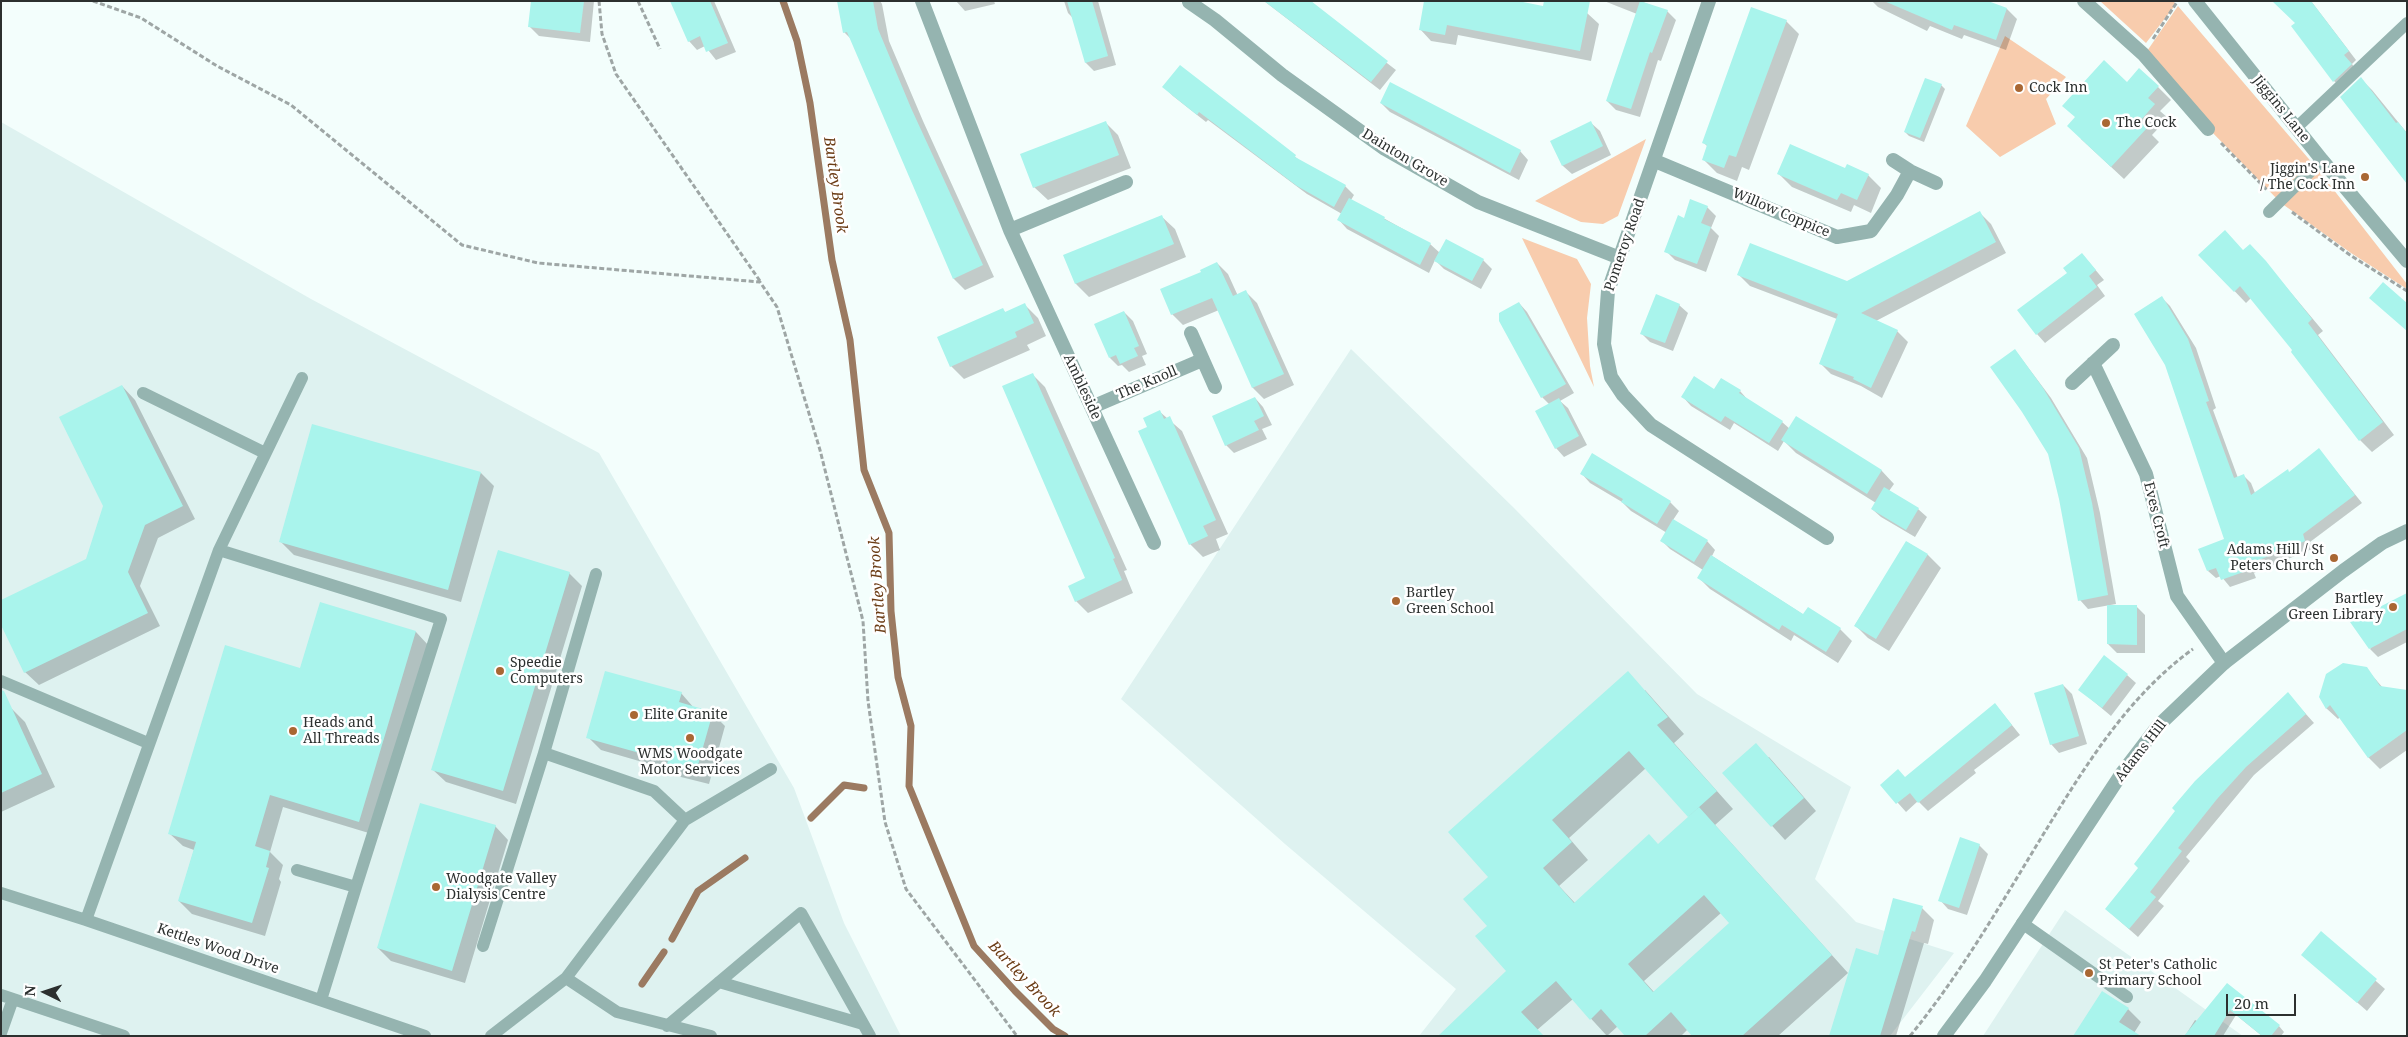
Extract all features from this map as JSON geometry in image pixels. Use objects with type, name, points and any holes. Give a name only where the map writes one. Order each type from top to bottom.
[{"type":"street","name":"Ambleside","points":[[922,1],[1010,230],[1154,543]]},
{"type":"street","name":"Pomeroy Road","points":[[1708,1],[1655,161],[1608,291],[1604,344],[1611,377],[1623,395],[1651,425],[1827,538]]},
{"type":"street","points":[[2084,1],[2143,54],[2208,130]]},
{"type":"street","name":"Jiggins Lane","points":[[2195,1],[2322,160],[2407,261]]},
{"type":"street","name":"Dainton Grove","points":[[1189,2],[1282,75],[1385,149],[1478,202],[1620,258]]},
{"type":"street","points":[[1893,160],[1910,172],[1936,183]]},
{"type":"street","name":"Willow Coppice","points":[[1655,161],[1837,237],[1871,231],[1897,195],[1910,172]]},
{"type":"street","points":[[1010,230],[1126,182]]},
{"type":"street","points":[[1191,332],[1215,387]]},
{"type":"street","points":[[2072,383],[2113,345]]},
{"type":"street","name":"The Knoll","points":[[1092,407],[1202,360]]},
{"type":"street","name":"Eves Croft","points":[[2094,363],[2146,474],[2176,596],[2224,663]]},
{"type":"street","name":"Adams Hill","points":[[1944,1036],[1985,981],[2127,766],[2158,726],[2224,663],[2351,565],[2382,543],[2407,531]]},
{"type":"lane","points":[[2296,128],[2407,23]]},
{"type":"lane","points":[[2270,212],[2322,160]]},
{"type":"lane","points":[[86,920],[148,743],[219,550],[302,378]]},
{"type":"lane","points":[[143,393],[265,453]]},
{"type":"lane","points":[[219,550],[441,619],[321,1000]]},
{"type":"lane","points":[[483,946],[544,753],[596,574]]},
{"type":"lane","points":[[1,681],[148,743]]},
{"type":"lane","points":[[544,753],[654,791],[685,820]]},
{"type":"lane","points":[[491,1036],[566,978],[685,820],[771,768]]},
{"type":"lane","points":[[297,870],[356,887]]},
{"type":"lane","name":"Kettles Wood Drive","points":[[1,893],[86,920],[425,1036]]},
{"type":"lane","points":[[666,1026],[801,913],[870,1036]]},
{"type":"lane","points":[[2022,923],[2127,997]]},
{"type":"lane","points":[[566,978],[617,1012],[711,1036]]},
{"type":"lane","points":[[719,982],[863,1024]]},
{"type":"lane","points":[[1,1034],[7,997],[124,1036]]},
{"type":"path","points":[[93,1],[141,18],[217,66],[291,105],[462,246],[538,263],[760,282]]},
{"type":"path","points":[[599,1],[602,34],[616,74],[777,307],[820,450],[863,621],[868,701],[884,822],[906,889],[1017,1036]]},
{"type":"path","points":[[638,1],[660,49]]},
{"type":"path","points":[[2143,54],[2177,1]]},
{"type":"path","points":[[2208,130],[2279,203],[2350,255],[2407,291]]},
{"type":"path","points":[[1910,1036],[1929,1013],[1992,918],[2071,788],[2109,732],[2170,665],[2206,638]]},
{"type":"shaded area","points":[[2100,1],[2173,1],[2176,4],[2146,43]]},
{"type":"shaded area","points":[[2178,6],[2314,165],[2279,201],[2209,129],[2145,54]]},
{"type":"shaded area","name":"Cock Inn","points":[[2005,36],[2066,77],[2046,99],[2056,124],[2000,157],[1966,126]]},
{"type":"shaded area","points":[[1,122],[311,299],[599,453],[794,788],[844,923],[901,1036],[1,1036]]},
{"type":"shaded area","points":[[1646,139],[1618,216],[1603,224],[1581,222],[1535,201]]},
{"type":"shaded area","points":[[2316,167],[2407,284],[2407,289],[2351,253],[2281,203]]},
{"type":"shaded area","points":[[1522,238],[1577,259],[1591,284],[1587,318],[1590,366],[1594,387]]},
{"type":"shaded area","name":"Bartley Green School","points":[[1351,349],[1514,508],[1697,694],[1851,787],[1815,879],[1856,922],[1954,953],[1890,1036],[1419,1036],[1456,989],[1285,844],[1121,699]]},
{"type":"shaded area","name":"St Peter's Catholic Primary School","points":[[2065,910],[2243,1036],[1983,1036]]},
{"type":"building","points":[[531,1],[584,1],[580,33],[528,27]]},
{"type":"building","points":[[670,1],[710,1],[728,43],[706,52],[700,36],[688,42]]},
{"type":"building","points":[[837,1],[873,1],[878,29],[911,108],[983,265],[953,279],[847,32],[843,33]]},
{"type":"building","points":[[1067,1],[1092,1],[1108,56],[1085,63]]},
{"type":"building","points":[[1264,1],[1311,1],[1388,61],[1371,82]]},
{"type":"building","points":[[1424,1],[1518,1],[1543,6],[1544,1],[1590,1],[1580,51],[1447,25],[1445,35],[1419,30]]},
{"type":"building","points":[[1640,1],[1668,10],[1652,53],[1650,52],[1631,109],[1606,101]]},
{"type":"building","points":[[1884,1],[1988,1],[2007,8],[1996,40],[1954,25],[1952,30]]},
{"type":"building","points":[[2272,1],[2311,1],[2349,51],[2344,55],[2352,64],[2333,82],[2291,26],[2295,23]]},
{"type":"building","points":[[1751,7],[1787,20],[1736,157],[1729,155],[1724,168],[1702,160],[1707,145],[1702,143]]},
{"type":"building","name":"The Cock","points":[[2104,60],[2127,82],[2139,68],[2159,86],[2148,98],[2155,104],[2140,121],[2147,128],[2111,167],[2067,126],[2075,117],[2062,106]]},
{"type":"building","points":[[1180,65],[1296,155],[1295,157],[1346,185],[1334,207],[1297,186],[1199,112],[1197,115],[1162,87]]},
{"type":"building","points":[[2361,77],[2396,123],[2398,122],[2407,133],[2407,184],[2340,97]]},
{"type":"building","points":[[1925,78],[1942,84],[1920,138],[1904,132]]},
{"type":"building","points":[[1390,82],[1521,150],[1510,173],[1380,103]]},
{"type":"building","points":[[1106,121],[1119,155],[1033,188],[1020,154]]},
{"type":"building","points":[[1591,121],[1603,146],[1562,166],[1550,141]]},
{"type":"building","points":[[1790,144],[1845,168],[1847,164],[1869,174],[1857,200],[1841,193],[1837,200],[1777,174]]},
{"type":"building","points":[[1349,198],[1385,217],[1384,219],[1431,243],[1420,265],[1337,220]]},
{"type":"building","points":[[1690,199],[1708,206],[1701,223],[1711,227],[1697,264],[1664,252],[1678,215],[1684,218]]},
{"type":"building","points":[[1980,211],[1996,242],[1861,313],[1898,330],[1871,388],[1853,379],[1854,377],[1819,364],[1838,314],[1737,275],[1750,243],[1847,281]]},
{"type":"building","points":[[1162,215],[1174,244],[1075,284],[1063,255]]},
{"type":"building","points":[[2225,230],[2243,250],[2250,244],[2266,261],[2312,319],[2308,323],[2383,422],[2359,441],[2291,352],[2292,350],[2240,286],[2234,292],[2198,255]]},
{"type":"building","points":[[1446,239],[1484,259],[1472,281],[1434,261]]},
{"type":"building","points":[[2082,253],[2096,270],[2089,276],[2097,287],[2036,335],[2017,310],[2067,273],[2063,268]]},
{"type":"building","points":[[1217,262],[1233,296],[1246,290],[1284,374],[1252,388],[1212,298],[1171,315],[1160,289],[1201,272],[1200,270]]},
{"type":"building","points":[[2383,282],[2407,303],[2407,331],[2369,298]]},
{"type":"building","points":[[1656,294],[1680,304],[1665,343],[1640,334]]},
{"type":"building","points":[[2162,296],[2188,339],[2209,401],[2206,402],[2234,478],[2244,474],[2251,495],[2288,469],[2289,472],[2319,448],[2355,495],[2303,534],[2305,541],[2247,565],[2249,570],[2221,580],[2216,568],[2207,571],[2198,549],[2224,539],[2165,365],[2134,314]]},
{"type":"building","points":[[1519,302],[1566,384],[1541,398],[1499,321],[1499,313]]},
{"type":"building","points":[[1025,303],[1034,323],[1015,332],[1017,337],[950,367],[937,337],[1003,308],[1005,312]]},
{"type":"building","points":[[1124,311],[1139,346],[1134,348],[1138,356],[1120,364],[1116,355],[1109,358],[1094,324]]},
{"type":"building","points":[[2015,349],[2043,388],[2079,448],[2092,503],[2108,595],[2078,601],[2059,499],[2048,454],[2022,412],[1990,367]]},
{"type":"building","points":[[1033,373],[1115,558],[1113,559],[1122,580],[1075,602],[1068,586],[1085,578],[1002,386]]},
{"type":"building","points":[[1694,376],[1714,389],[1721,378],[1741,390],[1739,393],[1783,421],[1769,443],[1725,416],[1721,422],[1681,397]]},
{"type":"building","points":[[122,385],[183,506],[145,525],[128,572],[148,613],[24,673],[1,625],[1,600],[86,559],[103,506],[59,417]]},
{"type":"building","points":[[1255,397],[1264,416],[1254,421],[1259,430],[1225,446],[1212,416]]},
{"type":"building","points":[[1559,398],[1579,436],[1555,449],[1535,411]]},
{"type":"building","points":[[1160,410],[1164,419],[1170,416],[1216,520],[1203,526],[1208,536],[1189,545],[1138,431],[1147,427],[1143,418]]},
{"type":"building","points":[[1796,416],[1882,470],[1867,494],[1781,440]]},
{"type":"building","points":[[312,424],[481,472],[448,590],[279,542]]},
{"type":"building","points":[[1592,453],[1671,501],[1657,524],[1621,502],[1623,499],[1580,474]]},
{"type":"building","points":[[1884,487],[1919,508],[1906,530],[1871,509]]},
{"type":"building","points":[[1673,519],[1708,540],[1694,562],[1660,541]]},
{"type":"building","points":[[1906,541],[1928,554],[1876,639],[1854,626]]},
{"type":"building","name":"Speedie Computers","points":[[498,550],[570,572],[503,791],[431,770]]},
{"type":"building","points":[[1711,555],[1803,614],[1808,607],[1841,628],[1826,652],[1782,625],[1779,630],[1697,578]]},
{"type":"building","name":"Bartley Green Library","points":[[2407,593],[2407,629],[2369,649],[2350,622]]},
{"type":"building","name":"Heads and All Threads","points":[[320,602],[416,631],[359,822],[270,795],[255,846],[270,851],[266,867],[269,868],[252,923],[178,901],[196,842],[168,834],[225,645],[300,668]]},
{"type":"building","points":[[2107,605],[2137,605],[2137,645],[2107,644]]},
{"type":"building","points":[[2104,655],[2128,674],[2102,708],[2078,690]]},
{"type":"building","points":[[2343,663],[2367,667],[2380,686],[2407,690],[2407,730],[2368,758],[2330,705],[2326,709],[2319,697],[2326,674]]},
{"type":"building","name":"Elite Granite","points":[[605,671],[682,692],[679,702],[713,712],[696,772],[667,764],[668,761],[586,738]]},
{"type":"building","points":[[1628,671],[1668,717],[1657,725],[1717,791],[1699,807],[1832,955],[1742,1036],[1692,1036],[1671,1012],[1645,1036],[1625,1036],[1601,1009],[1590,1020],[1556,981],[1521,1012],[1544,1036],[1438,1036],[1506,971],[1475,936],[1487,926],[1463,899],[1488,877],[1448,832]],"holes":[[[1629,751],[1688,817],[1658,844],[1649,834],[1574,903],[1543,868],[1572,842],[1552,820]],[[1704,895],[1729,923],[1653,992],[1628,964]]]},
{"type":"building","points":[[2063,684],[2079,736],[2050,745],[2034,693]]},
{"type":"building","points":[[1,690],[4,691],[42,774],[1,793]]},
{"type":"building","points":[[2288,692],[2306,714],[2246,767],[2217,799],[2178,848],[2182,851],[2150,892],[2156,897],[2129,929],[2105,909],[2138,868],[2134,864],[2175,811],[2172,808],[2195,781]]},
{"type":"building","points":[[1995,703],[2012,725],[1918,803],[1910,793],[1896,804],[1880,785],[1898,769],[1905,777]]},
{"type":"building","points":[[1756,743],[1804,798],[1771,827],[1722,773]]},
{"type":"building","name":"Woodgate Valley Dialysis Centre","points":[[420,803],[496,825],[452,971],[377,948]]},
{"type":"building","points":[[1960,837],[1980,844],[1959,908],[1938,901]]},
{"type":"building","points":[[1893,898],[1923,906],[1915,932],[1912,931],[1880,1036],[1829,1036],[1856,948],[1878,955]]},
{"type":"building","points":[[2321,931],[2377,979],[2357,1003],[2301,955]]},
{"type":"building","points":[[2227,983],[2280,1025],[2271,1036],[2262,1036],[2230,1010],[2214,1036],[2184,1036]]},
{"type":"building","points":[[2102,991],[2129,1008],[2119,1022],[2141,1036],[2073,1036]]},
{"type":"waterway","name":"Bartley Brook","points":[[783,1],[797,41],[810,103],[832,260],[850,340],[864,470],[889,533],[891,611],[898,677],[911,726],[909,786],[974,946],[1053,1029],[1065,1036]]},
{"type":"waterway","points":[[811,818],[844,785],[864,788]]},
{"type":"waterway","points":[[672,939],[698,891],[745,858]]},
{"type":"waterway","points":[[642,984],[664,952]]},
{"type":"place","name":"Cock Inn","points":[[2019,88]]},
{"type":"place","name":"The Cock","points":[[2106,123]]},
{"type":"place","name":"Jiggin'S Lane / The Cock Inn","points":[[2365,177]]},
{"type":"place","name":"Adams Hill / St Peters Church","points":[[2334,558]]},
{"type":"place","name":"Bartley Green School","points":[[1396,601]]},
{"type":"place","name":"Bartley Green Library","points":[[2393,607]]},
{"type":"place","name":"Speedie Computers","points":[[500,671]]},
{"type":"place","name":"Elite Granite","points":[[634,715]]},
{"type":"place","name":"Heads and All Threads","points":[[293,731]]},
{"type":"place","name":"WMS Woodgate Motor Services","points":[[690,738]]},
{"type":"place","name":"Woodgate Valley Dialysis Centre","points":[[436,887]]},
{"type":"place","name":"St Peter's Catholic Primary School","points":[[2089,973]]}]
